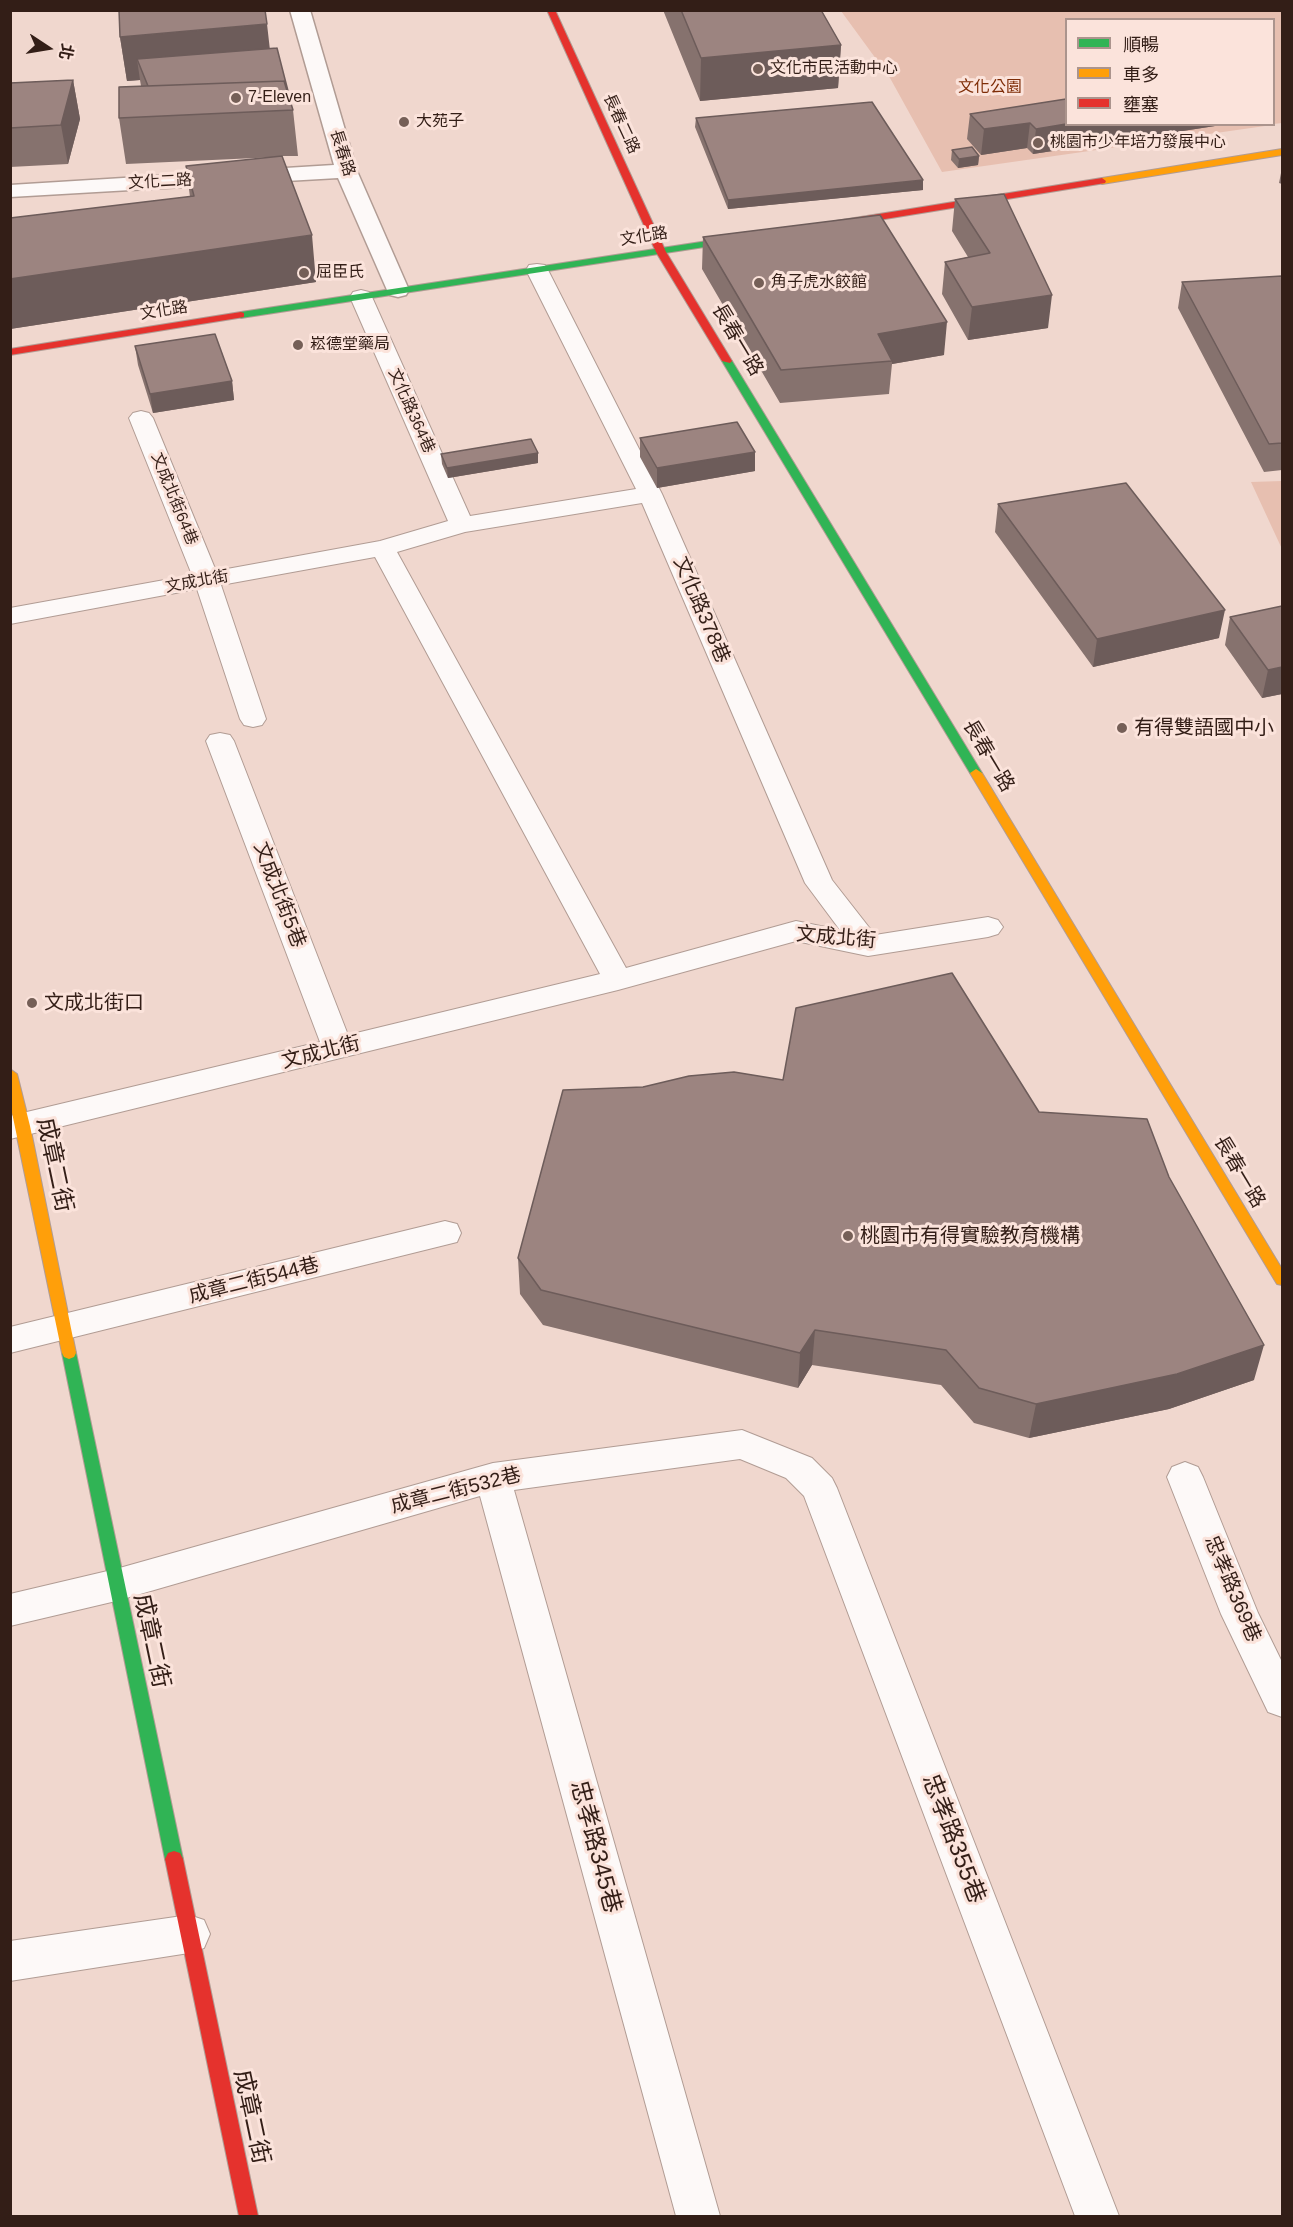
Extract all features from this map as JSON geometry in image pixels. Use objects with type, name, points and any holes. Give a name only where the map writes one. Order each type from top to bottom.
[{"type":"street","name":"長春路","points":[[300,10],[346,171],[398,290]]},
{"type":"street","name":"長春二路","points":[[550,10],[661,252]]},
{"type":"street","points":[[826,226],[1282,152]]},
{"type":"street","name":"文化二路","points":[[10,191],[346,171]]},
{"type":"street","name":"文化路","points":[[10,352],[398,290],[755,237]]},
{"type":"street","name":"長春一路","points":[[661,252],[1282,1280]]},
{"type":"street","name":"成章二街","points":[[10,1074],[17,1127],[64,1329],[249,2217]]},
{"type":"lane","name":"文化路378巷","points":[[537,270],[650,494],[819,883],[868,946]]},
{"type":"lane","name":"文化路364巷","points":[[361,297],[462,525]]},
{"type":"lane","name":"文成北街64巷","points":[[141,418],[207,580],[253,719]]},
{"type":"lane","name":"文成北街","points":[[10,616],[383,548],[462,525],[650,494]]},
{"type":"lane","points":[[383,548],[618,980]]},
{"type":"lane","name":"文成北街5巷","points":[[220,741],[338,1049]]},
{"type":"lane","name":"文成北街","points":[[17,1127],[618,980],[796,931],[868,946],[988,927]]},
{"type":"lane","name":"成章二街544巷","points":[[10,1340],[64,1329],[445,1233]]},
{"type":"lane","name":"成章二街532巷","points":[[10,1610],[116,1585],[493,1478],[742,1444],[799,1468]]},
{"type":"lane","name":"忠孝路355巷","points":[[799,1468],[819,1488],[1097,2217]]},
{"type":"lane","name":"忠孝路369巷","points":[[1185,1477],[1240,1614],[1282,1700]]},
{"type":"lane","name":"忠孝路345巷","points":[[493,1478],[698,2217]]},
{"type":"lane","points":[[10,1961],[189,1934]]},
{"type":"green space","name":"文化公園","points":[[841,11],[1282,11],[1282,123],[1275,124],[1275,18],[1065,18],[1065,126],[1265,126],[942,172],[890,78]]},
{"type":"green space","points":[[1282,481],[1282,549],[1251,482]]},
{"type":"building","points":[[119,10],[265,10],[267,24],[120,37]]},
{"type":"building","points":[[681,10],[821,10],[841,45],[701,58]]},
{"type":"building","points":[[277,48],[288,91],[284,81],[148,86],[137,59]]},
{"type":"building","points":[[73,80],[61,125],[10,128],[10,83]]},
{"type":"building","points":[[284,81],[293,110],[119,118],[119,87]]},
{"type":"building","points":[[1065,99],[1065,124],[1036,129],[1030,123],[984,129],[970,114]]},
{"type":"building","points":[[872,102],[923,180],[728,200],[696,118]]},
{"type":"building","points":[[972,147],[979,156],[959,159],[952,150]]},
{"type":"building","points":[[282,156],[312,235],[10,279],[10,218],[194,196],[186,166]]},
{"type":"building","points":[[1004,194],[1052,295],[972,307],[945,262],[990,253],[955,199]]},
{"type":"building","points":[[880,215],[947,322],[878,334],[892,361],[781,370],[703,237]]},
{"type":"building","points":[[1282,276],[1282,443],[1269,444],[1182,282]]},
{"type":"building","points":[[215,334],[232,381],[150,394],[135,346]]},
{"type":"building","points":[[737,422],[755,452],[657,468],[640,438]]},
{"type":"building","points":[[531,439],[538,453],[447,468],[441,454]]},
{"type":"building","points":[[1126,483],[1225,610],[1097,639],[998,504]]},
{"type":"building","points":[[1282,606],[1282,667],[1268,670],[1230,617]]},
{"type":"building","name":"桃園市有得實驗教育機構","points":[[952,973],[1039,1112],[1147,1119],[1169,1177],[1264,1345],[1177,1374],[1036,1404],[979,1388],[946,1350],[815,1330],[800,1353],[541,1290],[518,1258],[563,1090],[643,1087],[689,1076],[734,1072],[783,1080],[796,1008]]},
{"type":"traffic: fast","points":[[241,315],[747,238]]},
{"type":"traffic: fast","points":[[727,361],[976,773]]},
{"type":"traffic: fast","points":[[69,1353],[174,1859]]},
{"type":"traffic: slow","points":[[1102,181],[1282,152]]},
{"type":"traffic: slow","points":[[976,773],[1282,1280]]},
{"type":"traffic: slow","points":[[10,1074],[23,1126],[69,1353]]},
{"type":"traffic: jam","points":[[551,10],[661,252],[727,361]]},
{"type":"traffic: jam","points":[[836,224],[1102,181]]},
{"type":"traffic: jam","points":[[10,352],[241,315]]},
{"type":"traffic: jam","points":[[174,1859],[249,2216]]},
{"type":"place","name":"文化市民活動中心","points":[[758,69]]},
{"type":"place","name":"7-Eleven","points":[[236,98]]},
{"type":"place","name":"大苑子","points":[[404,122]]},
{"type":"place","name":"桃園市少年培力發展中心","points":[[1038,143]]},
{"type":"place","name":"屈臣氏","points":[[304,273]]},
{"type":"place","name":"角子虎水餃館","points":[[759,283]]},
{"type":"place","name":"崧德堂藥局","points":[[298,345]]},
{"type":"place","name":"有得雙語國中小","points":[[1122,728]]},
{"type":"place","name":"文成北街口","points":[[32,1003]]},
{"type":"place","name":"桃園市有得實驗教育機構","points":[[848,1236]]}]
